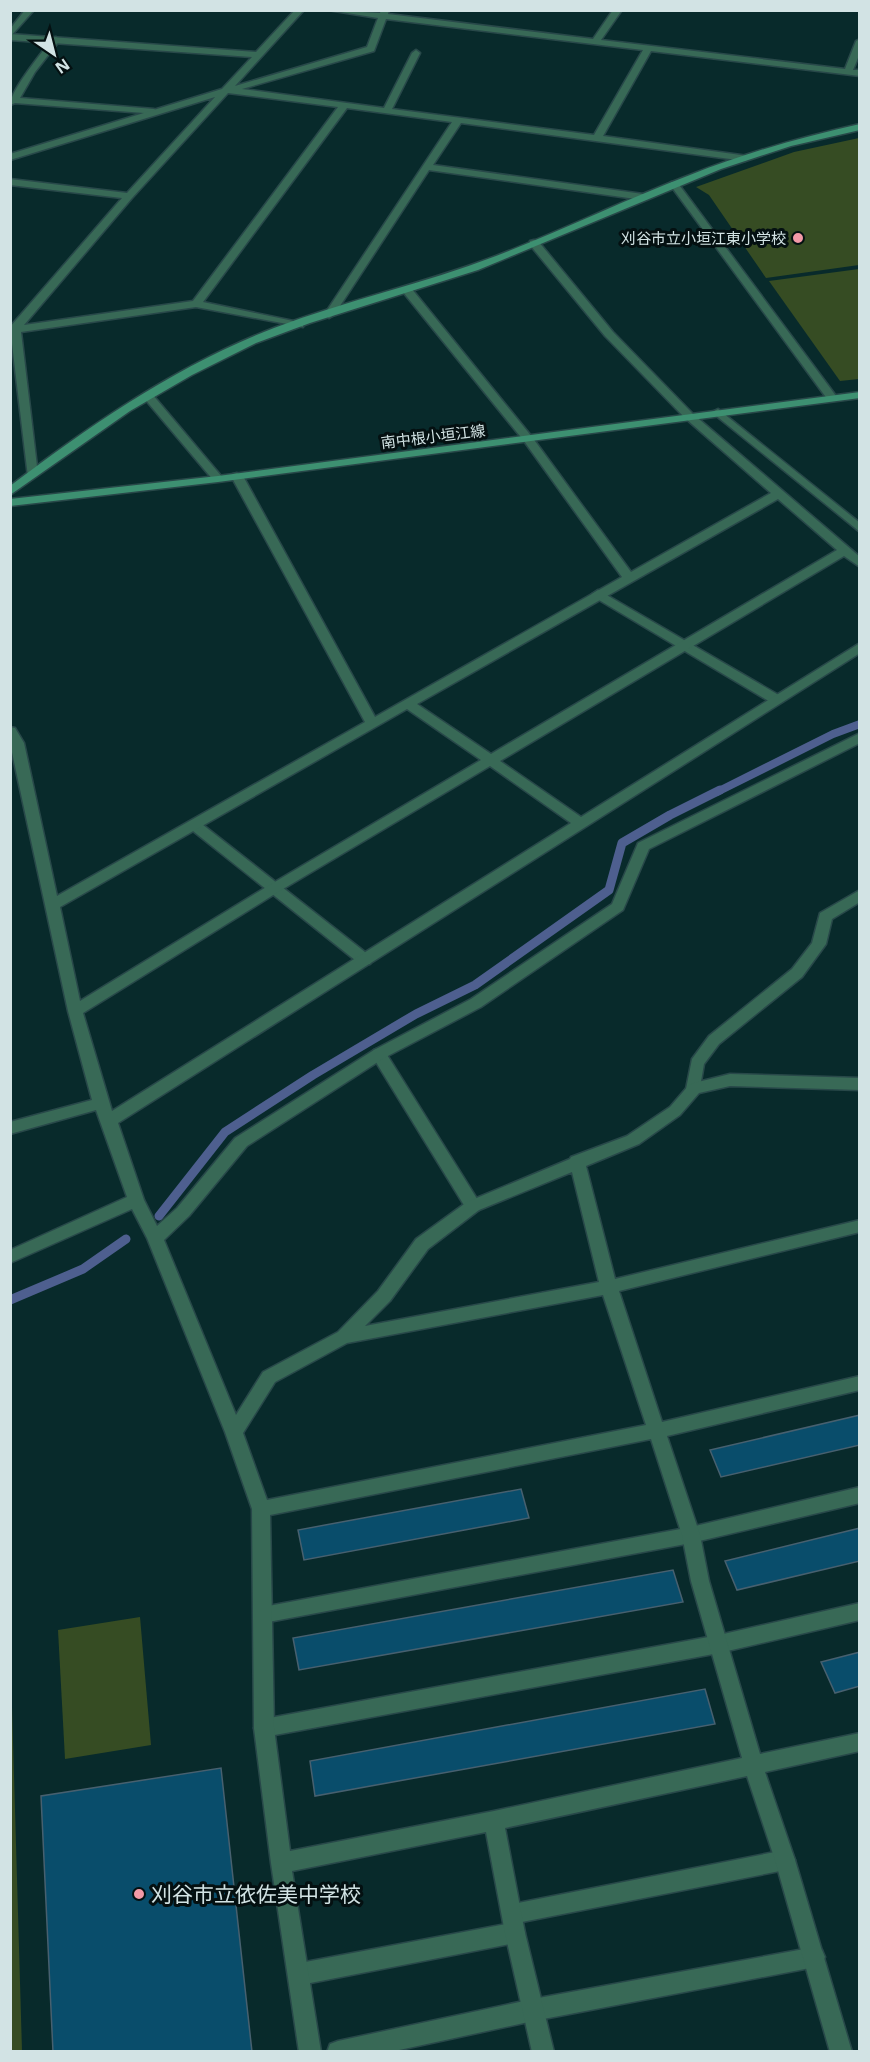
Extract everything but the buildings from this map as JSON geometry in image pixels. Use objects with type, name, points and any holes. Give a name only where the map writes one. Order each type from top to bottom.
[{"type":"street","points":[[10,36],[30,10]]},
{"type":"street","points":[[32,475],[13,330],[129,196],[300,10]]},
{"type":"street","points":[[332,10],[385,13],[860,73]]},
{"type":"street","points":[[597,41],[618,10]]},
{"type":"street","points":[[10,157],[227,90],[371,50],[385,13]]},
{"type":"street","points":[[10,36],[259,55]]},
{"type":"street","points":[[12,101],[56,40]]},
{"type":"street","points":[[848,71],[860,41]]},
{"type":"street","points":[[597,138],[649,47]]},
{"type":"street","points":[[387,110],[416,53]]},
{"type":"street","points":[[227,90],[745,158]]},
{"type":"street","points":[[12,101],[154,112]]},
{"type":"street","points":[[196,304],[344,106]]},
{"type":"street","points":[[329,315],[458,120]]},
{"type":"street","points":[[10,492],[148,396],[210,361],[254,340],[475,268],[674,184],[774,147],[860,127]]},
{"type":"street","points":[[426,167],[643,197]]},
{"type":"street","points":[[10,182],[129,196]]},
{"type":"street","points":[[674,184],[832,398]]},
{"type":"street","points":[[534,243],[609,333],[689,416],[860,564]]},
{"type":"street","points":[[407,290],[528,439],[628,577]]},
{"type":"street","points":[[13,330],[196,304],[299,325]]},
{"type":"street","name":"南中根小垣江線","points":[[10,503],[237,476],[860,395]]},
{"type":"street","points":[[148,396],[218,478]]},
{"type":"street","points":[[718,412],[860,529]]},
{"type":"street","points":[[237,476],[372,724]]},
{"type":"street","points":[[52,905],[778,494]]},
{"type":"street","points":[[75,1011],[273,890],[844,551]]},
{"type":"street","points":[[598,594],[777,700]]},
{"type":"street","points":[[109,1121],[860,647]]},
{"type":"street","points":[[407,703],[581,823]]},
{"type":"street","points":[[10,731],[17,743],[75,1011],[101,1103],[136,1200],[155,1238],[234,1432],[261,1509],[264,1728],[281,1863],[300,1974],[310,2052]]},
{"type":"street","points":[[155,1238],[183,1212],[241,1142],[379,1054],[476,1003],[618,907],[643,846],[860,737]]},
{"type":"street","points":[[193,825],[365,960]]},
{"type":"street","points":[[344,1337],[384,1296],[422,1244],[473,1206],[577,1161],[633,1140],[675,1111],[694,1089],[697,1063],[714,1040],[797,973],[819,944],[825,916],[860,895]]},
{"type":"street","points":[[379,1054],[473,1206]]},
{"type":"street","points":[[694,1089],[730,1080],[860,1084]]},
{"type":"street","points":[[10,1128],[101,1103]]},
{"type":"street","points":[[577,1161],[609,1287],[691,1535],[700,1581],[754,1767],[815,1958],[841,2052]]},
{"type":"street","points":[[10,1257],[136,1200]]},
{"type":"street","points":[[234,1432],[269,1377],[344,1337],[609,1287],[860,1226]]},
{"type":"street","points":[[261,1509],[655,1431],[860,1383]]},
{"type":"street","points":[[263,1616],[691,1535],[860,1495]]},
{"type":"street","points":[[264,1728],[719,1644],[860,1611]]},
{"type":"street","points":[[281,1863],[754,1767],[860,1742]]},
{"type":"street","points":[[495,1821],[514,1923],[543,2052]]},
{"type":"street","points":[[300,1974],[785,1860]]},
{"type":"street","points":[[338,2052],[533,2010],[815,1958]]},
{"type":"green space","name":"刈谷市立小垣江東小学校","points":[[859,138],[859,265],[766,278],[709,195],[696,187],[794,152]]},
{"type":"green space","points":[[859,269],[859,379],[840,381],[769,281]]},
{"type":"green space","points":[[140,1617],[151,1745],[65,1759],[58,1630]]},
{"type":"green space","points":[[11,1672],[22,2051],[22,2052],[10,2051]]},
{"type":"waterway","points":[[717,792],[833,734],[860,724]]},
{"type":"waterway","points":[[159,1216],[225,1132],[313,1075],[416,1014],[475,985],[609,890],[622,843],[720,790]]},
{"type":"waterway","points":[[10,1300],[83,1269],[126,1239]]},
{"type":"place","name":"刈谷市立小垣江東小学校","points":[[798,238]]},
{"type":"place","name":"刈谷市立依佐美中学校","points":[[139,1894]]}]
